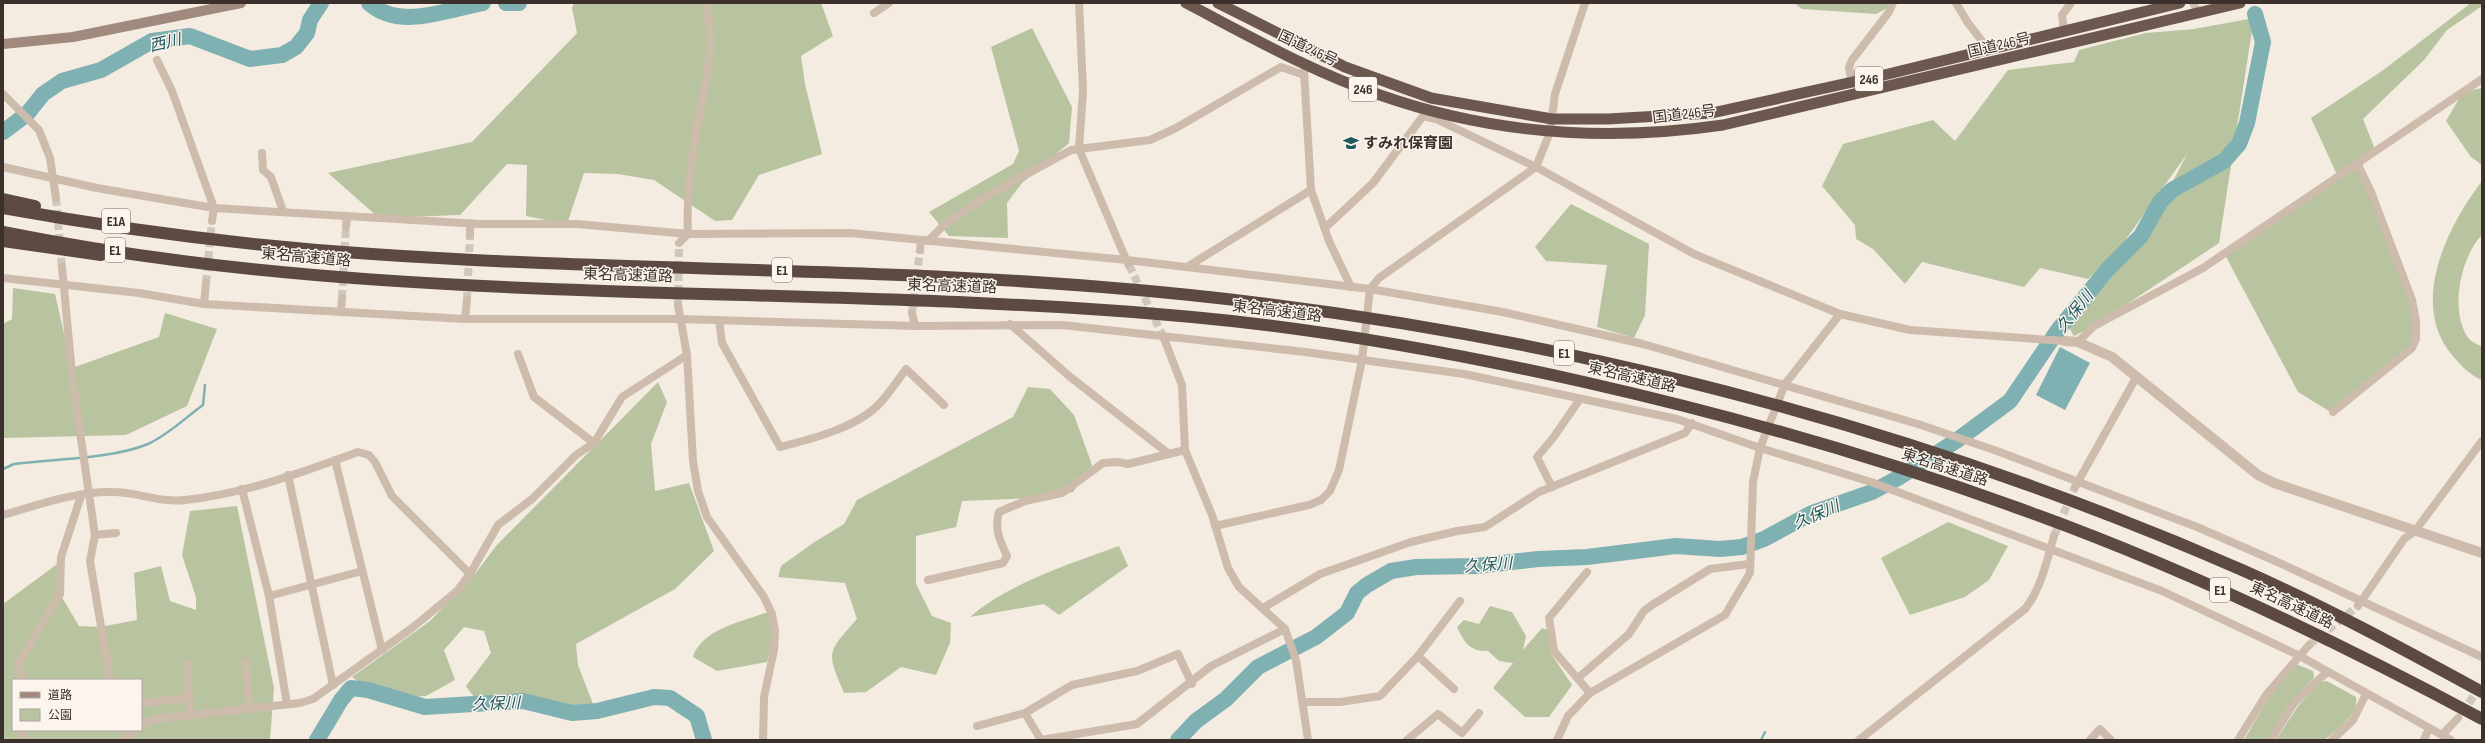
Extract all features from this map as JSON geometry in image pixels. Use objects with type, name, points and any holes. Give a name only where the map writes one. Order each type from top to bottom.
[{"type":"highway","name":"国道246号","points":[[1186,3],[1304,69],[1378,95],[1429,111],[1486,124],[1550,132],[1606,135],[1672,132],[1722,125],[2196,8]]},
{"type":"highway","name":"国道246号","points":[[1218,3],[1345,67],[1431,98],[1552,119],[1670,117],[1712,113],[1852,83],[2180,3]]},
{"type":"highway","name":"246","points":[[2196,8],[2240,3]]},
{"type":"highway","name":"E1A","points":[[3,199],[229,241]]},
{"type":"highway","name":"東名高速道路","points":[[3,208],[91,223],[229,241],[407,256],[1029,281],[1235,299],[1399,321],[1611,363],[1806,414],[1961,460],[2104,513],[2248,573],[2337,616],[2482,692]]},
{"type":"highway","name":"東名高速道路","points":[[3,232],[227,266],[466,285],[1026,305],[1189,317],[1328,334],[1544,373],[1719,414],[1893,466],[2018,508],[2222,591],[2396,673],[2482,719]]},
{"type":"highway","points":[[3,241],[81,254],[227,266]]},
{"type":"main road","points":[[3,44],[73,37],[212,6],[242,3]]},
{"type":"street","points":[[688,234],[686,200],[698,122],[710,68],[708,19],[705,3]]},
{"type":"street","points":[[874,13],[889,3]]},
{"type":"street","points":[[1079,3],[1083,90],[1078,149],[1128,262]]},
{"type":"street","points":[[1215,526],[1310,505],[1321,500],[1330,491],[1339,470],[1362,360],[1370,289],[1379,278],[1536,167],[1550,132],[1555,94],[1585,3]]},
{"type":"street","points":[[1852,83],[1849,67],[1852,60],[1889,12],[1893,3]]},
{"type":"street","points":[[1956,3],[1968,23],[1988,49]]},
{"type":"street","points":[[2064,31],[2062,15],[2071,3]]},
{"type":"street","points":[[157,60],[172,91],[214,208],[212,221]]},
{"type":"street","points":[[920,250],[924,240],[946,223],[988,196],[1071,150],[1150,140],[1176,128],[1281,67],[1304,69],[1311,190],[1325,228],[1351,287]]},
{"type":"street","points":[[2078,342],[2094,326],[2203,268],[2482,80]]},
{"type":"street","points":[[3,94],[38,130],[50,158],[56,198]]},
{"type":"street","points":[[1325,228],[1372,183],[1423,116],[1436,119],[1536,167],[1694,254],[1840,314],[1910,330],[2043,338],[2078,342],[2112,357],[2258,475],[2274,483],[2482,553]]},
{"type":"street","points":[[262,153],[264,170],[271,177],[282,211]]},
{"type":"street","points":[[2333,412],[2412,348],[2416,339],[2416,321],[2412,300],[2371,192],[2358,165]]},
{"type":"street","points":[[3,167],[52,178],[214,208],[282,211],[347,217],[470,223],[577,224],[688,234],[850,233],[1187,267],[1370,289],[1503,312],[1635,342],[1785,384],[1973,443],[2077,484],[2218,536],[2360,604],[2482,657]]},
{"type":"street","points":[[1187,267],[1311,190]]},
{"type":"street","points":[[346,227],[347,217]]},
{"type":"street","points":[[470,223],[470,235]]},
{"type":"street","points":[[678,243],[688,234]]},
{"type":"street","points":[[62,267],[73,384],[91,494],[95,535],[90,561],[110,679]]},
{"type":"street","points":[[3,278],[139,293],[204,304],[465,319],[680,319],[915,326],[1062,324],[1362,360],[1464,374],[1692,423],[1760,448],[1872,482],[2162,591],[2298,655],[2451,740]]},
{"type":"street","points":[[204,304],[206,283]]},
{"type":"street","points":[[341,311],[342,298]]},
{"type":"street","points":[[465,319],[466,300]]},
{"type":"street","points":[[678,305],[687,355],[693,461],[698,491],[706,517],[764,597],[772,614],[774,650],[764,697],[763,740]]},
{"type":"street","points":[[912,313],[915,326]]},
{"type":"street","points":[[1557,740],[1568,716],[1590,693],[1725,615],[1750,573],[1749,564],[1753,482],[1760,448],[1785,384],[1840,314]]},
{"type":"street","points":[[719,320],[722,344],[780,446],[808,440],[853,422],[880,403],[906,370],[944,405]]},
{"type":"street","points":[[1010,324],[1069,376],[1169,454]]},
{"type":"street","points":[[1162,336],[1182,385],[1185,450],[1215,526],[1232,577],[1239,587],[1284,629],[1290,641],[1296,660],[1304,702],[1308,740]]},
{"type":"street","points":[[518,354],[534,397],[594,443]]},
{"type":"street","points":[[142,725],[155,719],[190,714],[300,703],[313,699],[334,685],[382,650],[457,591],[470,574],[498,525],[532,499],[576,455],[594,443],[622,397],[687,355]]},
{"type":"street","points":[[2077,484],[2137,376]]},
{"type":"street","points":[[1552,487],[1537,457],[1553,438],[1580,399]]},
{"type":"street","points":[[1263,608],[1320,574],[1411,542],[1457,531],[1485,527],[1539,492],[1685,433],[1692,423]]},
{"type":"street","points":[[2360,604],[2404,540],[2415,531],[2482,441]]},
{"type":"street","points":[[928,580],[1003,563],[1007,556],[997,534],[996,520],[999,512],[1026,501],[1062,493],[1104,463],[1118,462],[1128,464],[1185,450]]},
{"type":"street","points":[[3,515],[57,499],[91,494],[112,492],[151,497],[166,502],[242,489],[358,452],[369,455],[375,462],[392,496],[470,574]]},
{"type":"street","points":[[335,460],[382,650]]},
{"type":"street","points":[[288,475],[310,584],[334,685]]},
{"type":"street","points":[[242,489],[268,596],[287,704]]},
{"type":"street","points":[[21,679],[20,661],[60,594],[61,557],[81,496]]},
{"type":"street","points":[[95,535],[116,533]]},
{"type":"street","points":[[1859,740],[2025,609],[2032,600],[2054,536]]},
{"type":"street","points":[[1578,678],[1629,634],[1644,611],[1652,605],[1710,569],[1749,564]]},
{"type":"street","points":[[268,596],[362,571]]},
{"type":"street","points":[[1587,572],[1549,618],[1554,651],[1590,693]]},
{"type":"street","points":[[1304,702],[1340,702],[1380,696],[1418,656],[1460,601]]},
{"type":"street","points":[[1024,713],[1041,740],[1137,724],[1192,684],[1211,666],[1284,629]]},
{"type":"street","points":[[2238,740],[2266,695],[2308,644]]},
{"type":"street","points":[[977,726],[1024,713],[1072,685],[1137,671],[1178,654],[1192,684]]},
{"type":"street","points":[[1418,656],[1454,689]]},
{"type":"street","points":[[245,662],[250,708]]},
{"type":"street","points":[[187,664],[190,714]]},
{"type":"street","points":[[2271,740],[2294,704],[2327,672]]},
{"type":"street","points":[[2332,740],[2352,720],[2366,694]]},
{"type":"street","points":[[142,703],[189,698]]},
{"type":"street","points":[[1407,740],[1438,714],[1462,733],[1479,713]]},
{"type":"street","points":[[2442,735],[2458,718]]},
{"type":"street","points":[[2424,740],[2429,728]]},
{"type":"street","points":[[2090,740],[2100,729],[2111,740]]},
{"type":"green space","points":[[574,3],[821,3],[833,36],[801,56],[805,84],[822,154],[759,175],[732,220],[715,221],[654,180],[618,174],[584,173],[567,224],[526,216],[527,165],[507,164],[460,215],[379,218],[328,173],[472,142],[577,33],[572,8]]},
{"type":"green space","points":[[1794,3],[1897,3],[1876,14],[1802,9]]},
{"type":"green space","points":[[2471,3],[2482,3],[2482,6],[2447,30],[2424,60],[2363,119],[2376,152],[2338,177],[2311,118],[2382,71]]},
{"type":"green space","points":[[2254,18],[2219,243],[2094,326],[2074,336],[2068,326],[2100,287],[2137,251],[2187,154],[2119,249],[2088,279],[2040,268],[2024,287],[1922,262],[1905,284],[1873,249],[1856,239],[1855,225],[1822,186],[1843,144],[1933,120],[1955,141],[2008,70],[2074,62],[2079,50],[2146,33],[2194,29]]},
{"type":"green space","points":[[1032,28],[1072,107],[1069,143],[1022,183],[1007,203],[1008,238],[949,236],[929,212],[1013,164],[1019,151],[991,47]]},
{"type":"green space","points":[[2482,88],[2482,165],[2471,157],[2446,121],[2463,92]]},
{"type":"green space","points":[[2358,165],[2417,310],[2414,342],[2329,411],[2298,392],[2225,255]]},
{"type":"green space","points":[[2482,181],[2482,235],[2474,245],[2463,271],[2459,300],[2463,328],[2470,340],[2482,347],[2482,380],[2477,378],[2459,363],[2452,355],[2440,334],[2434,312],[2433,289],[2438,266],[2456,220]]},
{"type":"green space","points":[[1571,204],[1649,244],[1645,315],[1634,338],[1597,327],[1607,265],[1546,261],[1535,247]]},
{"type":"green space","points":[[13,288],[55,294],[72,368],[159,337],[165,313],[217,329],[187,406],[126,435],[3,438],[3,324],[12,319]]},
{"type":"green space","points":[[658,382],[667,402],[651,444],[655,491],[689,483],[714,551],[675,589],[576,644],[578,665],[593,704],[582,712],[476,700],[466,686],[491,653],[484,631],[464,627],[444,650],[455,680],[426,696],[382,699],[352,677],[430,621],[472,578],[496,546]]},
{"type":"green space","points":[[1028,387],[1050,389],[1074,415],[1092,465],[1073,492],[1038,498],[962,501],[956,527],[916,536],[916,584],[932,616],[951,623],[950,643],[936,675],[901,667],[866,692],[844,693],[834,668],[832,653],[840,639],[857,619],[845,583],[778,577],[781,566],[813,543],[844,524],[857,500],[1013,417]]},
{"type":"green space","points":[[237,506],[274,688],[270,740],[3,740],[3,604],[64,559],[60,594],[79,626],[100,627],[137,620],[134,573],[161,566],[170,601],[196,610],[196,597],[182,555],[190,511]]},
{"type":"green space","points":[[1948,522],[2008,546],[1989,580],[1965,597],[1910,615],[1881,558]]},
{"type":"green space","points":[[1119,546],[1128,566],[1059,615],[1044,604],[970,617],[1002,594],[1061,567]]},
{"type":"green space","points":[[1490,606],[1512,612],[1526,636],[1523,650],[1542,628],[1548,630],[1550,652],[1572,685],[1549,717],[1525,717],[1493,688],[1513,663],[1499,661],[1488,651],[1472,648],[1465,641],[1457,627],[1464,620],[1479,624]]},
{"type":"green space","points":[[768,612],[775,631],[767,662],[717,671],[693,657],[698,647],[705,639],[724,627]]},
{"type":"green space","points":[[2296,664],[2313,671],[2314,678],[2290,703],[2267,740],[2244,740],[2269,697]]},
{"type":"green space","points":[[2327,681],[2356,697],[2356,704],[2351,716],[2325,740],[2276,740],[2298,706],[2321,682]]},
{"type":"water","points":[[2060,347],[2090,363],[2065,410],[2036,395]]},
{"type":"waterway","name":"西川","points":[[3,132],[27,114],[43,94],[62,81],[101,70],[152,41],[190,36],[250,59],[282,55],[296,47],[307,33],[310,20],[321,3]]},
{"type":"waterway","name":"西川","points":[[369,3],[381,11],[395,16],[409,17],[440,13],[483,3]]},
{"type":"waterway","name":"西川","points":[[506,3],[519,3]]},
{"type":"waterway","name":"久保川","points":[[1178,740],[1196,721],[1226,699],[1258,667],[1316,637],[1347,613],[1357,593],[1367,585],[1391,571],[1416,567],[1476,566],[1538,559],[1587,557],[1676,546],[1720,549],[1742,547],[1764,539],[1812,513],[1872,492],[1898,478],[1956,441],[2010,401],[2058,330],[2107,270],[2141,236],[2160,202],[2172,190],[2224,161],[2239,144],[2247,123],[2263,42],[2255,14]]},
{"type":"waterway","points":[[3,469],[14,464],[118,453],[148,444],[169,431],[203,405],[205,385]]},
{"type":"waterway","name":"久保川","points":[[317,740],[341,700],[351,688],[368,690],[425,707],[523,701],[572,713],[597,711],[654,697],[670,698],[697,716],[704,740]]},
{"type":"waterway","points":[[1761,740],[1765,732]]},
{"type":"tunnel","points":[[56,198],[62,267]]},
{"type":"tunnel","points":[[206,283],[212,221]]},
{"type":"tunnel","points":[[342,298],[346,227]]},
{"type":"tunnel","points":[[467,300],[470,235]]},
{"type":"tunnel","points":[[678,305],[679,243]]},
{"type":"tunnel","points":[[912,313],[920,250]]},
{"type":"tunnel","points":[[1129,265],[1163,336]]},
{"type":"tunnel","points":[[2054,536],[2075,487]]},
{"type":"tunnel","points":[[2309,645],[2358,606]]},
{"type":"tunnel","points":[[2462,713],[2482,684]]},
{"type":"place","name":"すみれ保育園","points":[[1351,143]]}]
